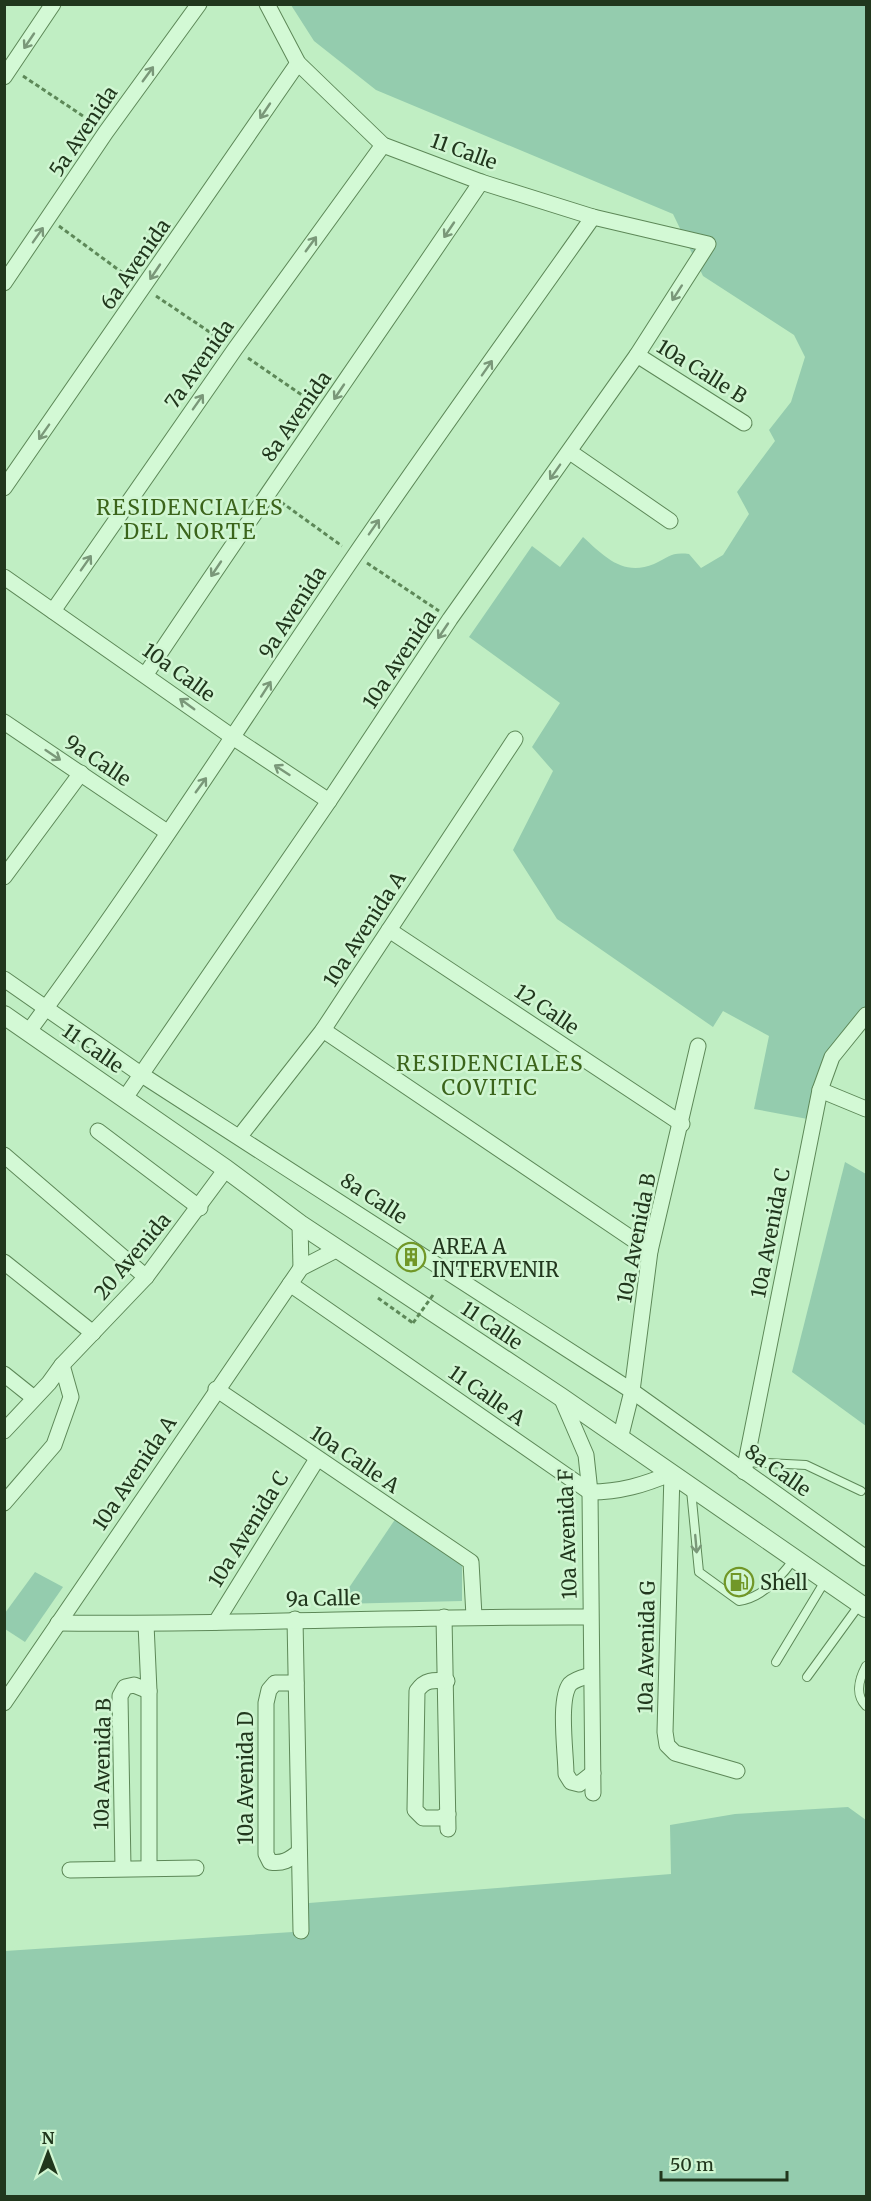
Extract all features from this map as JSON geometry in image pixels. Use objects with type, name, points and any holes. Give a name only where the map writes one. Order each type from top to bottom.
[{"type":"street","points":[[8,72],[53,4]]},
{"type":"street","name":"5a Avenida","points":[[4,283],[50,219],[106,132],[199,4]]},
{"type":"street","name":"11 Calle","points":[[267,4],[298,63],[383,145],[481,182],[593,217],[708,244]]},
{"type":"street","name":"6a Avenida","points":[[4,488],[145,288],[298,63]]},
{"type":"street","name":"7a Avenida","points":[[53,610],[235,349],[383,145]]},
{"type":"street","name":"8a Avenida","points":[[146,674],[267,492],[326,412],[481,182]]},
{"type":"street","name":"9a Avenida","points":[[29,1031],[234,738],[355,555],[593,217]]},
{"type":"street","name":"10a Avenida","points":[[125,1098],[329,801],[450,619],[637,355],[708,244]]},
{"type":"street","name":"10a Calle B","points":[[637,355],[744,423]]},
{"type":"street","points":[[570,452],[670,521]]},
{"type":"street","name":"10a Calle","points":[[4,577],[146,674],[234,738],[329,801]]},
{"type":"street","name":"9a Calle","points":[[5,723],[167,832]]},
{"type":"street","name":"10a Avenida A","points":[[240,1136],[323,1030],[514,738]]},
{"type":"street","points":[[4,876],[81,773]]},
{"type":"street","name":"12 Calle","points":[[389,930],[682,1124]]},
{"type":"street","name":"8a Calle","points":[[4,979],[142,1075],[240,1136],[632,1391],[745,1467],[867,1558]]},
{"type":"street","name":"11 Calle","points":[[4,1015],[226,1169],[300,1224],[561,1397],[863,1606]]},
{"type":"street","name":"10a Avenida C","points":[[745,1467],[820,1090],[832,1057],[867,1015]]},
{"type":"street","points":[[323,1030],[650,1251]]},
{"type":"street","name":"10a Avenida B","points":[[620,1438],[632,1391],[650,1251],[682,1124],[698,1046]]},
{"type":"street","points":[[820,1090],[867,1109]]},
{"type":"street","points":[[98,1131],[200,1208]]},
{"type":"street","points":[[4,1155],[147,1277]]},
{"type":"street","name":"20 Avenida","points":[[4,1431],[33,1398],[50,1383],[62,1365],[147,1277],[200,1208],[226,1169]]},
{"type":"street","points":[[300,1224],[301,1268]]},
{"type":"street","name":"10a Avenida A","points":[[4,1703],[216,1389],[301,1268],[338,1250]]},
{"type":"street","points":[[4,1262],[93,1333]]},
{"type":"street","name":"11 Calle A","points":[[290,1284],[590,1492]]},
{"type":"street","points":[[4,1503],[54,1445],[70,1397],[62,1365]]},
{"type":"street","points":[[4,1374],[33,1398]]},
{"type":"street","name":"10a Calle A","points":[[216,1389],[471,1562],[474,1616]]},
{"type":"street","name":"10a Avenida F","points":[[561,1397],[586,1455],[590,1492],[593,1793]]},
{"type":"street","name":"10a Avenida C","points":[[216,1622],[317,1458]]},
{"type":"street","points":[[590,1492],[612,1492],[641,1486],[672,1473]]},
{"type":"street","name":"10a Avenida G","points":[[672,1473],[665,1732],[668,1745],[675,1753],[737,1771]]},
{"type":"street","name":"9a Calle","points":[[58,1623],[146,1624],[474,1616],[590,1617]]},
{"type":"street","points":[[444,1617],[447,1681],[448,1821],[440,1818],[423,1818],[415,1810],[417,1691],[422,1684],[430,1680],[447,1681]]},
{"type":"street","points":[[295,1620],[301,1931]]},
{"type":"street","points":[[146,1624],[149,1691],[149,1867]]},
{"type":"street","points":[[591,1675],[572,1682],[565,1692],[564,1707],[566,1774],[571,1782],[579,1784],[593,1773]]},
{"type":"street","name":"10a Avenida D","points":[[296,1683],[275,1683],[269,1690],[266,1703],[266,1854],[270,1862],[278,1863],[285,1862],[299,1852]]},
{"type":"street","name":"10a Avenida B","points":[[123,1868],[120,1696],[125,1688],[134,1685],[149,1691]]},
{"type":"street","points":[[70,1870],[196,1868]]},
{"type":"lane","points":[[745,1467],[806,1465],[861,1491]]},
{"type":"lane","points":[[690,1486],[699,1572],[714,1585],[739,1601],[752,1599],[786,1571],[795,1559]]},
{"type":"lane","points":[[776,1662],[825,1580]]},
{"type":"lane","points":[[807,1677],[863,1606]]},
{"type":"lane","points":[[867,1666],[862,1673],[859,1692],[861,1701],[867,1706]]},
{"type":"path","points":[[8,72],[106,132]]},
{"type":"path","points":[[50,219],[145,288],[326,412]]},
{"type":"path","points":[[368,1292],[413,1323],[433,1295]]},
{"type":"green space","points":[[291,5],[866,5],[866,1015],[821,1077],[813,1120],[754,1109],[769,1036],[723,1011],[713,1027],[557,919],[513,850],[553,771],[532,747],[560,703],[469,637],[532,546],[560,567],[583,537],[615,562],[633,568],[654,564],[674,554],[689,554],[701,568],[723,555],[749,514],[737,492],[775,441],[769,430],[791,402],[805,357],[794,335],[703,276],[673,214],[376,90],[314,41]]},
{"type":"green space","points":[[845,1162],[866,1174],[866,1426],[792,1372]]},
{"type":"green space","points":[[396,1518],[462,1564],[462,1601],[338,1604]]},
{"type":"green space","points":[[35,1572],[63,1587],[25,1642],[5,1629],[5,1613]]},
{"type":"green space","points":[[848,1807],[866,1820],[866,2196],[5,2196],[5,1951],[308,1931],[309,1903],[671,1874],[670,1825],[735,1814]]},
{"type":"place","name":"AREA A INTERVENIR","points":[[411,1257]]},
{"type":"place","name":"Shell","points":[[739,1582]]},
{"type":"district","name":"RESIDENCIALES DEL NORTE","points":[[190,519]]},
{"type":"district","name":"RESIDENCIALES COVITIC","points":[[490,1075]]}]
